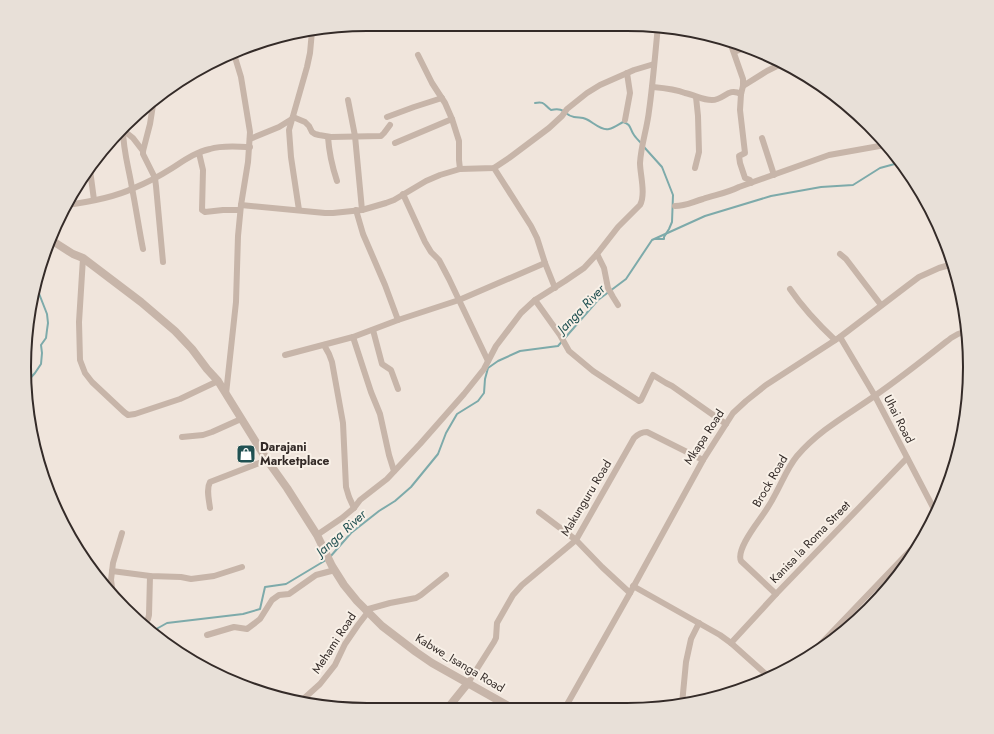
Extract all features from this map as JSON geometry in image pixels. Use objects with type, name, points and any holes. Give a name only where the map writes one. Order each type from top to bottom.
[{"type":"street","points":[[317,535],[354,508],[360,500],[374,490],[394,471],[464,394],[484,368],[496,346],[516,318],[526,307],[584,268],[598,254],[618,227],[640,205],[642,202],[642,176],[640,168],[642,146],[650,110],[657,33]]},
{"type":"street","points":[[299,210],[289,136],[292,118],[310,53],[312,36]]},
{"type":"street","points":[[732,48],[743,80],[740,110],[745,153],[739,156],[740,163],[745,178],[750,180],[752,183]]},
{"type":"street","points":[[734,52],[738,50]]},
{"type":"street","points":[[418,54],[452,119],[459,141],[460,170]]},
{"type":"street","points":[[226,394],[236,302],[240,207],[250,147],[250,132],[241,77],[235,58]]},
{"type":"street","points":[[199,153],[203,170],[202,207],[203,211],[205,212],[240,207],[333,213],[359,210],[394,200],[426,181],[440,175],[460,170],[494,168],[549,128],[567,109],[600,85],[642,67],[654,64]]},
{"type":"street","points":[[743,86],[776,66]]},
{"type":"street","points":[[625,120],[630,93],[627,73]]},
{"type":"street","points":[[652,86],[710,100],[716,100],[733,91],[741,94]]},
{"type":"street","points":[[695,168],[699,152],[696,97]]},
{"type":"street","points":[[387,118],[442,98]]},
{"type":"street","points":[[348,100],[355,136],[359,210],[363,234],[383,279],[398,320]]},
{"type":"street","points":[[153,108],[143,151],[144,158],[155,178],[158,196],[163,262]]},
{"type":"street","points":[[292,118],[307,123],[312,132],[315,134],[328,137],[380,136],[390,125]]},
{"type":"street","points":[[250,139],[279,127],[292,118]]},
{"type":"street","points":[[395,143],[452,119]]},
{"type":"street","points":[[126,132],[133,138],[143,151]]},
{"type":"street","points":[[123,135],[125,152],[143,249]]},
{"type":"street","points":[[328,137],[332,165],[337,181]]},
{"type":"street","points":[[762,138],[774,175]]},
{"type":"street","points":[[675,206],[683,206],[704,198],[728,192],[829,155],[881,146]]},
{"type":"street","points":[[74,204],[113,196],[133,189],[208,149],[217,147],[250,147]]},
{"type":"street","points":[[494,168],[532,226],[555,288]]},
{"type":"street","points":[[91,176],[94,200]]},
{"type":"street","points":[[403,194],[424,242],[442,265],[488,361]]},
{"type":"street","name":"Kabwe_Isanga Road","points":[[55,243],[73,254],[83,258],[141,302],[175,331],[192,349],[218,381],[267,460],[317,535],[333,568],[357,601],[393,634],[416,652],[432,663],[503,703]]},
{"type":"street","points":[[598,254],[604,268],[608,288],[618,305]]},
{"type":"street","points":[[840,254],[846,259],[881,305]]},
{"type":"street","points":[[83,258],[79,322],[80,360],[85,373],[92,382],[124,412],[128,415],[135,414],[180,398],[218,381]]},
{"type":"street","points":[[285,355],[353,337],[398,320],[459,300],[545,263]]},
{"type":"street","name":"Mkapa Road","points":[[568,703],[703,460],[738,408],[754,394],[837,338],[906,286],[920,277],[947,266]]},
{"type":"street","name":"Uhai Road","points":[[790,289],[810,316],[837,338],[875,396],[932,506]]},
{"type":"street","points":[[536,300],[569,351],[593,371],[639,401],[641,400],[653,375],[672,386],[726,424]]},
{"type":"street","points":[[373,330],[382,364],[391,370],[398,389]]},
{"type":"street","points":[[875,396],[952,338],[961,333]]},
{"type":"street","points":[[353,337],[371,392],[380,414],[394,471]]},
{"type":"street","points":[[324,345],[332,362],[342,413],[346,487],[354,508]]},
{"type":"street","name":"Brock Road","points":[[776,594],[740,560],[740,553],[745,543],[771,503],[788,469],[797,456],[810,442],[825,430],[875,396]]},
{"type":"street","points":[[182,437],[203,435],[241,419]]},
{"type":"street","name":"Makunguru Road","points":[[468,683],[494,642],[499,619],[518,589],[576,540],[637,434],[647,432],[703,460]]},
{"type":"street","name":"Kanisa la Roma Street","points":[[731,643],[907,458]]},
{"type":"street","points":[[210,508],[208,488],[210,482],[267,460]]},
{"type":"street","points":[[539,512],[576,540],[630,593]]},
{"type":"street","points":[[112,586],[111,580],[115,555],[122,533]]},
{"type":"street","points":[[827,637],[904,557]]},
{"type":"street","points":[[112,571],[191,579],[214,576],[242,567]]},
{"type":"street","points":[[206,635],[234,627],[247,629],[260,619],[272,600],[279,595],[289,594],[316,575],[333,568]]},
{"type":"street","points":[[367,611],[390,602],[421,596],[446,575]]},
{"type":"street","points":[[146,620],[149,615],[150,576]]},
{"type":"street","points":[[633,586],[720,635],[765,673]]},
{"type":"street","name":"Mehami Road","points":[[305,698],[320,684],[335,665],[345,644],[367,611]]},
{"type":"street","points":[[683,698],[686,662],[691,639],[699,623]]},
{"type":"street","points":[[452,703],[468,683]]},
{"type":"waterway","points":[[535,103],[543,103],[551,110],[562,110],[570,116],[585,118],[603,129],[615,127],[623,122],[626,123],[641,143]]},
{"type":"waterway","points":[[644,147],[662,167],[673,195],[672,222],[664,239],[655,239]]},
{"type":"waterway","name":"Janga River","points":[[330,557],[351,533],[379,511],[395,501],[411,487],[438,454],[446,433],[457,414],[478,401],[484,393],[485,379],[488,368],[498,361],[520,351],[558,346],[598,300],[626,279],[652,240],[705,216],[771,196],[821,187],[853,185],[880,168],[895,164]]},
{"type":"waterway","points":[[31,377],[41,364],[41,345],[46,338],[48,323],[47,314],[39,293]]},
{"type":"waterway","name":"Janga River","points":[[156,629],[167,623],[243,614],[260,609],[265,587],[286,584],[326,560]]},
{"type":"place","name":"Darajani Marketplace","points":[[246,454]]}]
